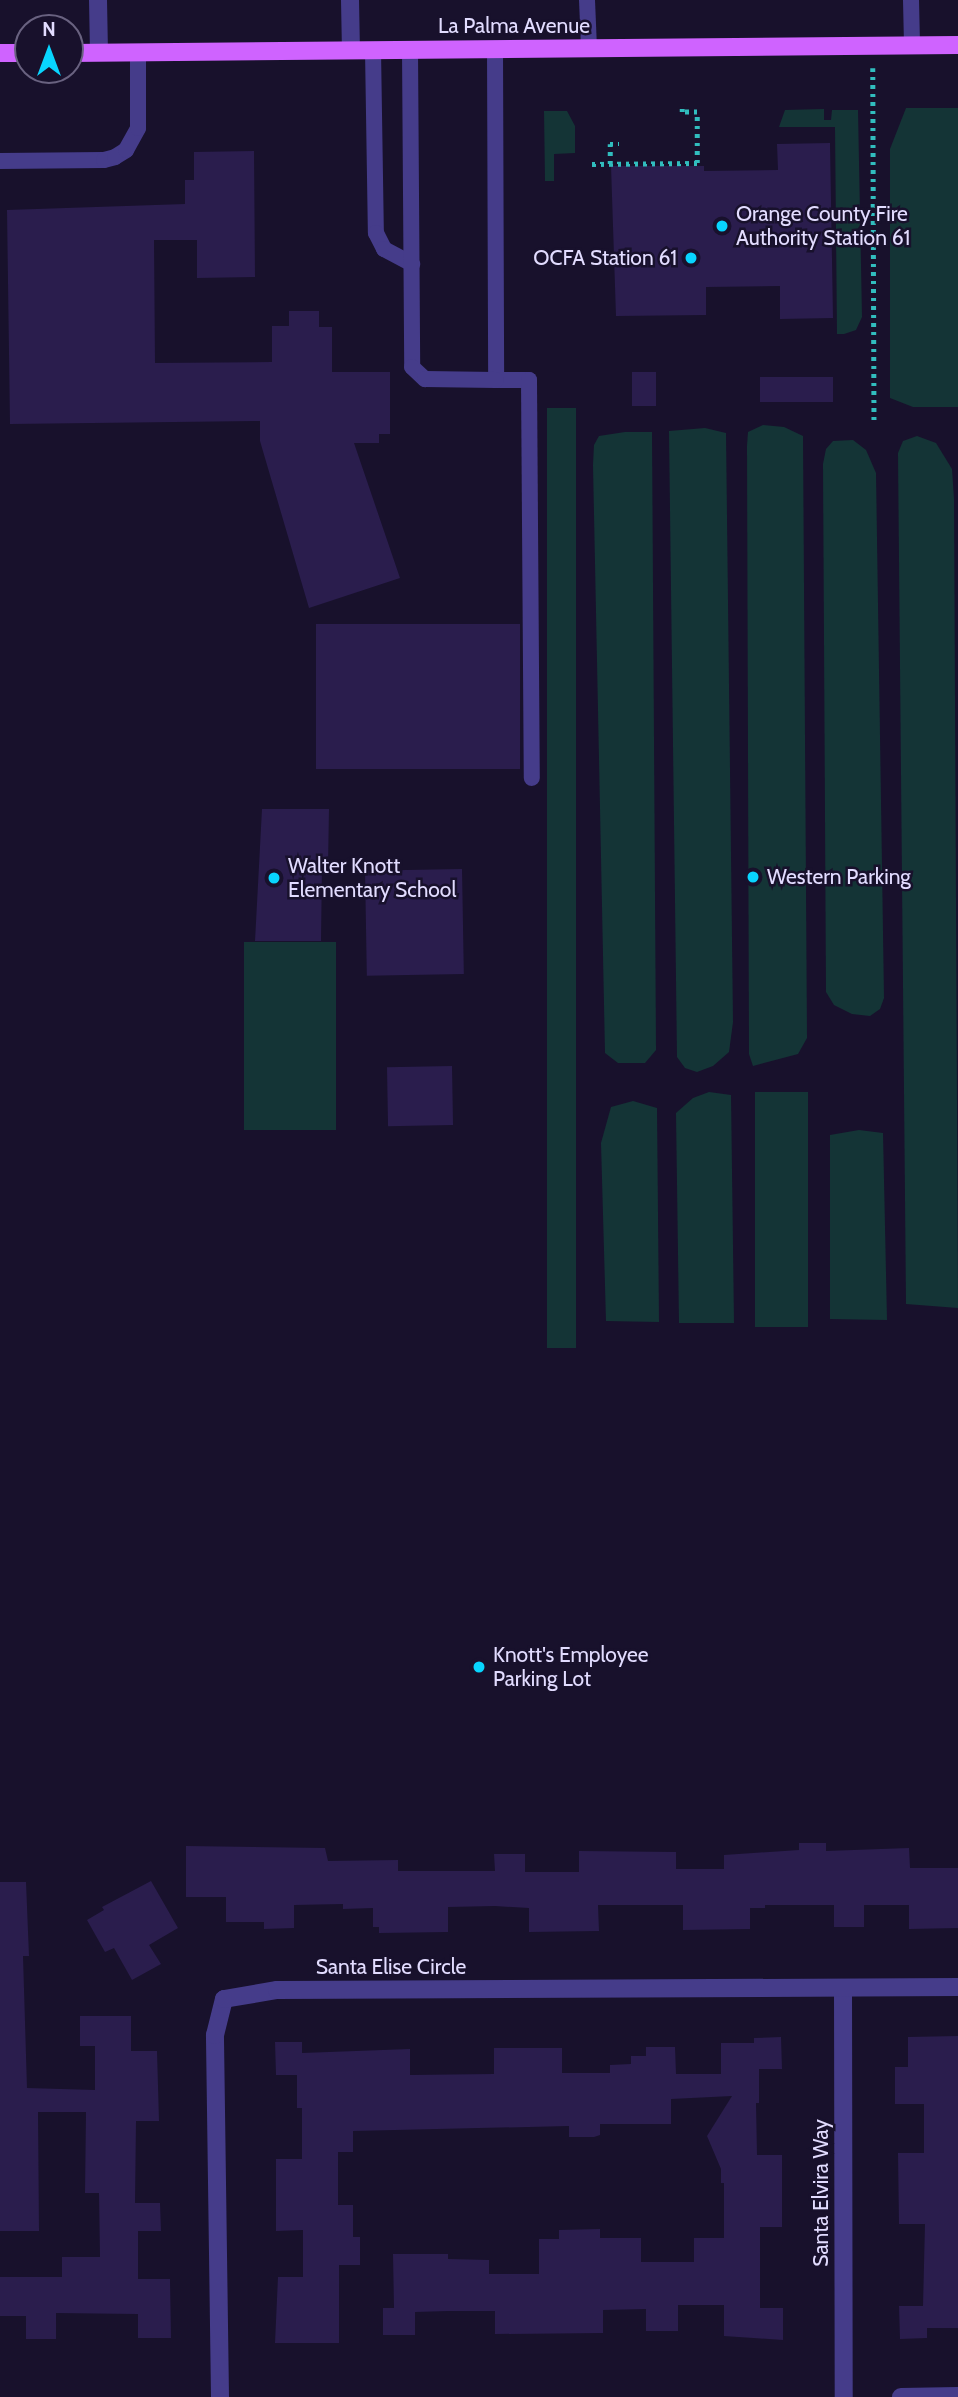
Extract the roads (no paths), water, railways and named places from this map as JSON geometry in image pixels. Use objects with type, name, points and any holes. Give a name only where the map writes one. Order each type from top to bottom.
[{"type":"main road","name":"La Palma Avenue","points":[[84,53],[958,45]]},
{"type":"street","points":[[99,0],[99,52]]},
{"type":"street","points":[[350,0],[351,50]]},
{"type":"street","name":"Santa Elise Circle","points":[[220,2397],[215,2035],[224,1999],[276,1990],[958,1987]]},
{"type":"street","name":"Santa Elvira Way","points":[[843,1988],[844,2397]]},
{"type":"street","points":[[901,2397],[958,2396]]},
{"type":"lane","points":[[587,0],[589,48]]},
{"type":"lane","points":[[911,0],[912,45]]},
{"type":"lane","points":[[495,49],[496,380]]},
{"type":"lane","points":[[373,50],[376,233],[384,249],[412,264]]},
{"type":"lane","points":[[410,50],[412,368],[425,379],[529,380],[532,778]]},
{"type":"lane","points":[[0,161],[104,160],[126,150],[138,128],[138,52]]},
{"type":"place","name":"Orange County Fire Authority Station 61","points":[[722,226]]},
{"type":"place","name":"OCFA Station 61","points":[[691,258]]},
{"type":"place","name":"Western Parking","points":[[753,877]]},
{"type":"place","name":"Walter Knott Elementary School","points":[[274,878]]},
{"type":"place","name":"Knott's Employee Parking Lot","points":[[479,1667]]}]
